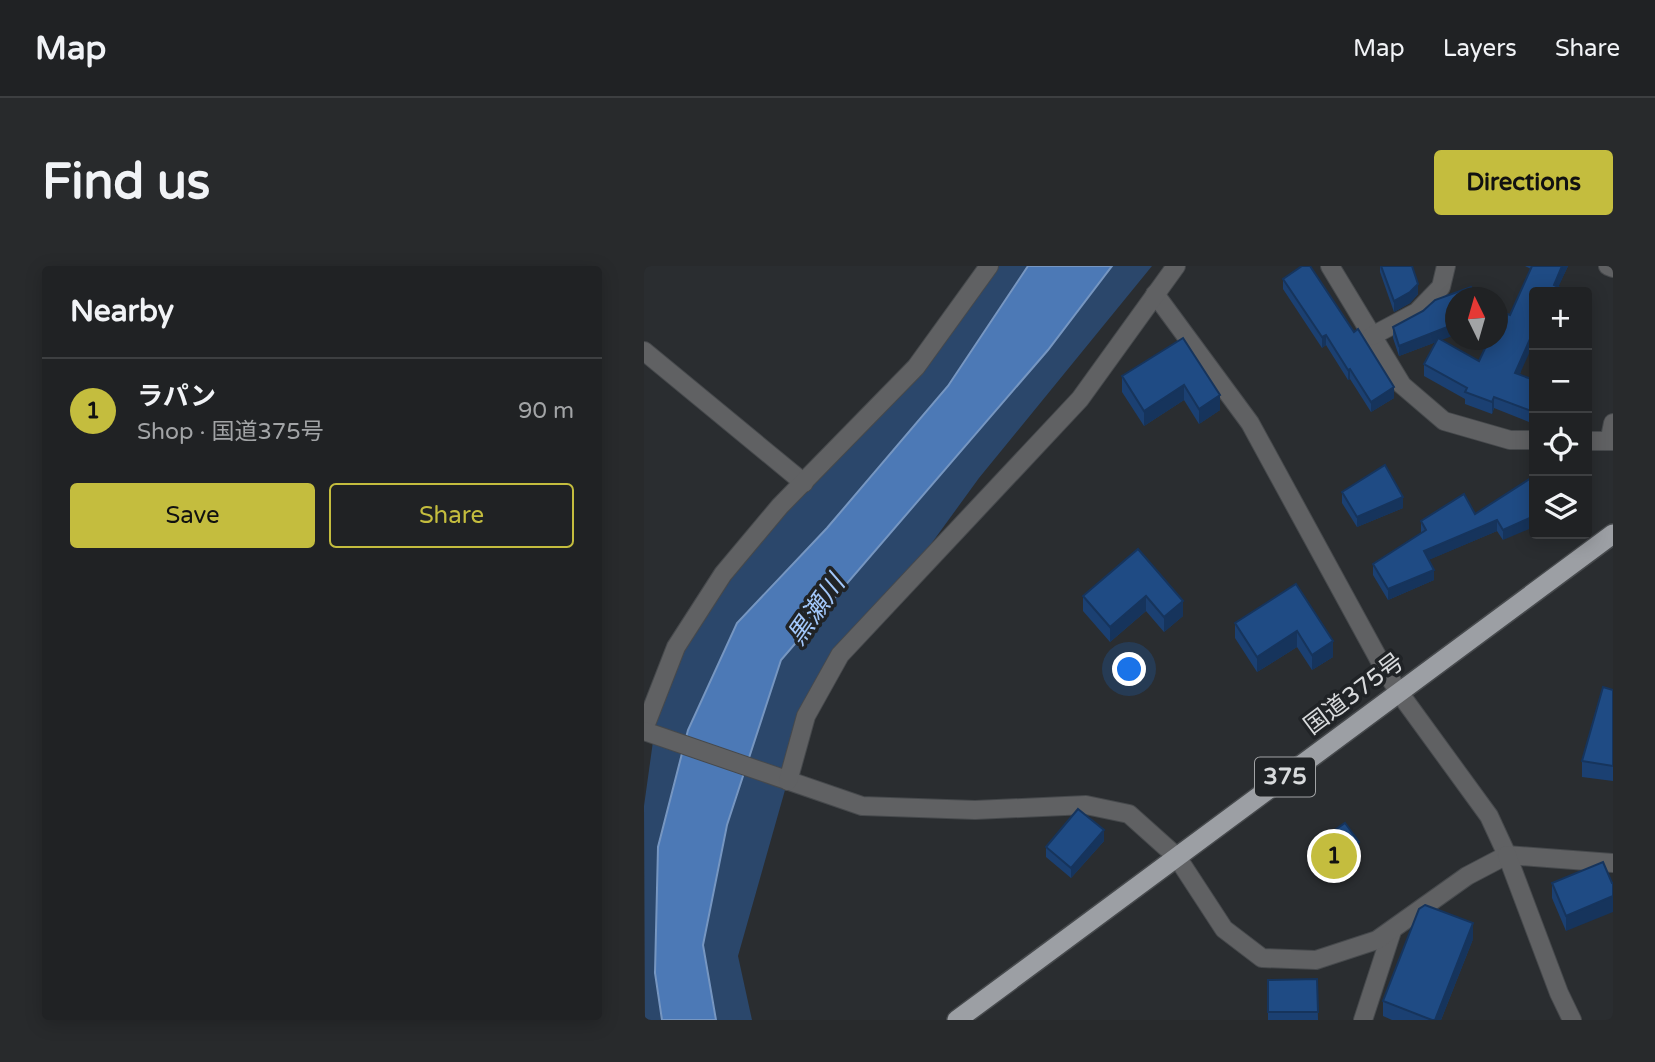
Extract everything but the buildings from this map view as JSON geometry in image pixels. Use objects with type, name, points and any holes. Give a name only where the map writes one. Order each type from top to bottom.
[{"type":"highway","name":"国道375号","points":[[957,1020],[1613,534]]},
{"type":"street","points":[[989,266],[916,366],[780,506],[723,574],[676,647],[644,730],[862,806],[975,810],[1086,805],[1129,814],[1177,857],[1224,929],[1262,958],[1316,960],[1377,940],[1467,876],[1507,855],[1613,863]]},
{"type":"street","points":[[788,782],[806,716],[840,655],[1080,399],[1176,266]]},
{"type":"street","points":[[1330,266],[1402,385],[1444,421],[1510,440],[1529,440]]},
{"type":"street","points":[[1372,336],[1417,312],[1441,287],[1446,266]]},
{"type":"street","points":[[1155,294],[1250,423],[1398,691],[1489,816],[1572,1020]]},
{"type":"street","points":[[644,351],[804,483]]},
{"type":"street","points":[[1592,441],[1613,442],[1613,424]]},
{"type":"street","points":[[1363,1020],[1392,931]]},
{"type":"shaded area","points":[[987,266],[1152,266],[979,478],[806,716],[738,956],[752,1020],[645,1020],[644,806],[661,684],[780,506],[973,288]]},
{"type":"water","name":"黒瀬川","points":[[1028,266],[1112,266],[1048,350],[781,660],[727,825],[703,945],[716,1020],[662,1020],[655,973],[658,847],[688,730],[737,623],[827,528],[948,386]]},
{"type":"place","name":"ラパン","points":[[1334,856]]}]
